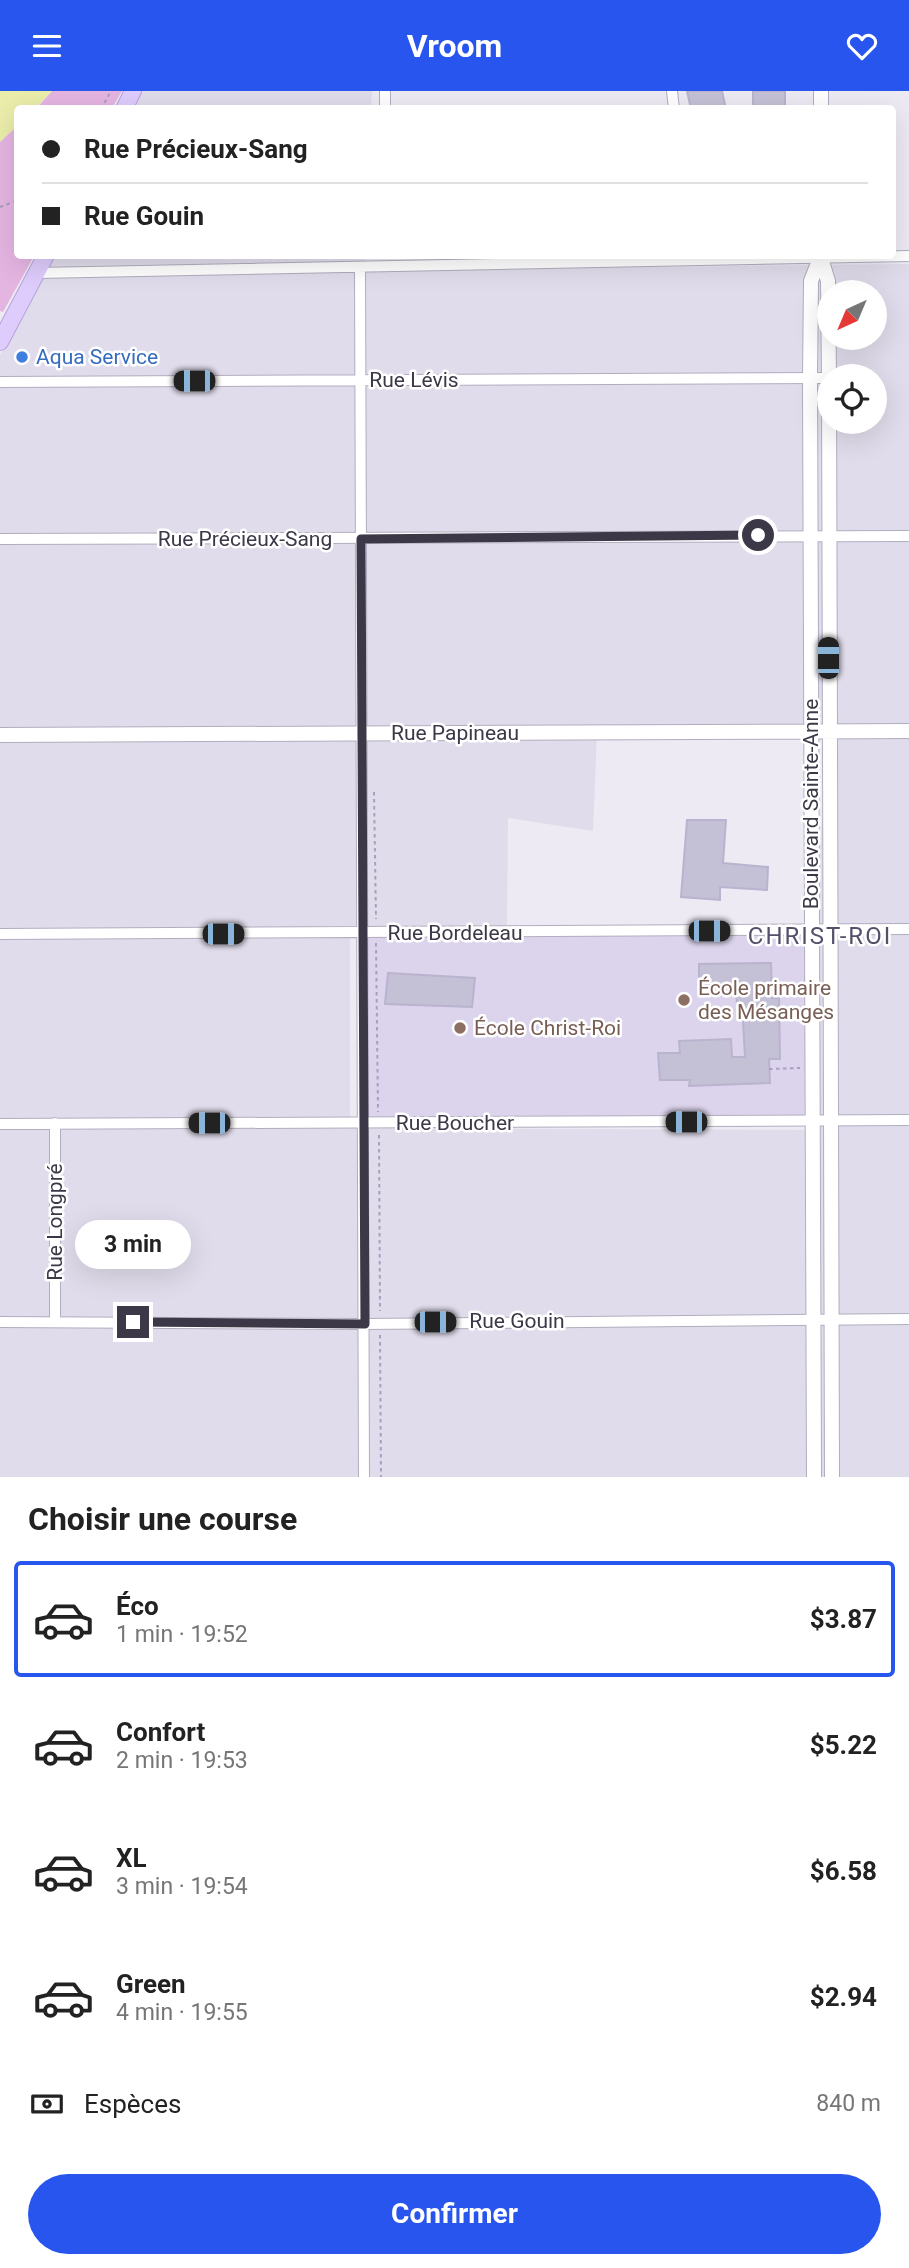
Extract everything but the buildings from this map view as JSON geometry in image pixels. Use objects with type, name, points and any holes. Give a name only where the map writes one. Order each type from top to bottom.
[{"type":"main road","points":[[0,342],[44,259]]},
{"type":"street","points":[[36,273],[360,267],[386,261],[644,259]]},
{"type":"street","name":"Boulevard Sainte-Anne","points":[[814,1477],[810,378],[811,281],[819,259]]},
{"type":"street","name":"Boulevard Sainte-Anne","points":[[821,259],[828,281],[829,364]]},
{"type":"street","points":[[360,267],[364,1477]]},
{"type":"street","name":"Rue Lévis","points":[[0,382],[817,378]]},
{"type":"street","name":"Boulevard Sainte-Anne","points":[[829,434],[832,1477]]},
{"type":"street","name":"Rue Précieux-Sang","points":[[0,540],[909,536]]},
{"type":"street","name":"Rue Papineau","points":[[0,736],[909,731]]},
{"type":"street","name":"Rue Bordeleau","points":[[0,934],[909,929]]},
{"type":"street","name":"Rue Boucher","points":[[0,1124],[909,1120]]},
{"type":"street","name":"Rue Longpré","points":[[55,1123],[55,1322]]},
{"type":"street","name":"Rue Gouin","points":[[0,1322],[365,1324],[909,1319]]},
{"type":"path","points":[[374,786],[379,1121]]},
{"type":"path","points":[[769,1069],[814,1068]]},
{"type":"path","points":[[379,1135],[382,1477]]},
{"type":"shaded area","points":[[0,91],[52,91],[39,105],[14,105],[14,129],[0,142]]},
{"type":"shaded area","points":[[52,91],[122,91],[114,105],[40,105]]},
{"type":"shaded area","points":[[141,91],[372,91],[371,105],[134,105]]},
{"type":"shaded area","points":[[14,129],[14,259],[32,259],[3,312],[0,311],[0,142]]},
{"type":"shaded area","points":[[51,259],[365,259],[365,266],[672,267],[909,264],[909,1477],[0,1477],[0,355]],"holes":[[[828,732],[814,933],[814,1130],[350,1128],[350,934],[507,934],[508,818],[593,831],[597,734]]]},
{"type":"shaded area","points":[[811,930],[814,1121],[363,1123],[363,933]]},
{"type":"place","name":"Aqua Service","points":[[22,357]]},
{"type":"place","name":"École primaire des Mésanges","points":[[684,1000]]},
{"type":"place","name":"École Christ-Roi","points":[[460,1028]]},
{"type":"district","name":"CHRIST-ROI","points":[[820,936]]},
{"type":"route","points":[[133,1322],[365,1324],[361,539],[758,535]]}]
